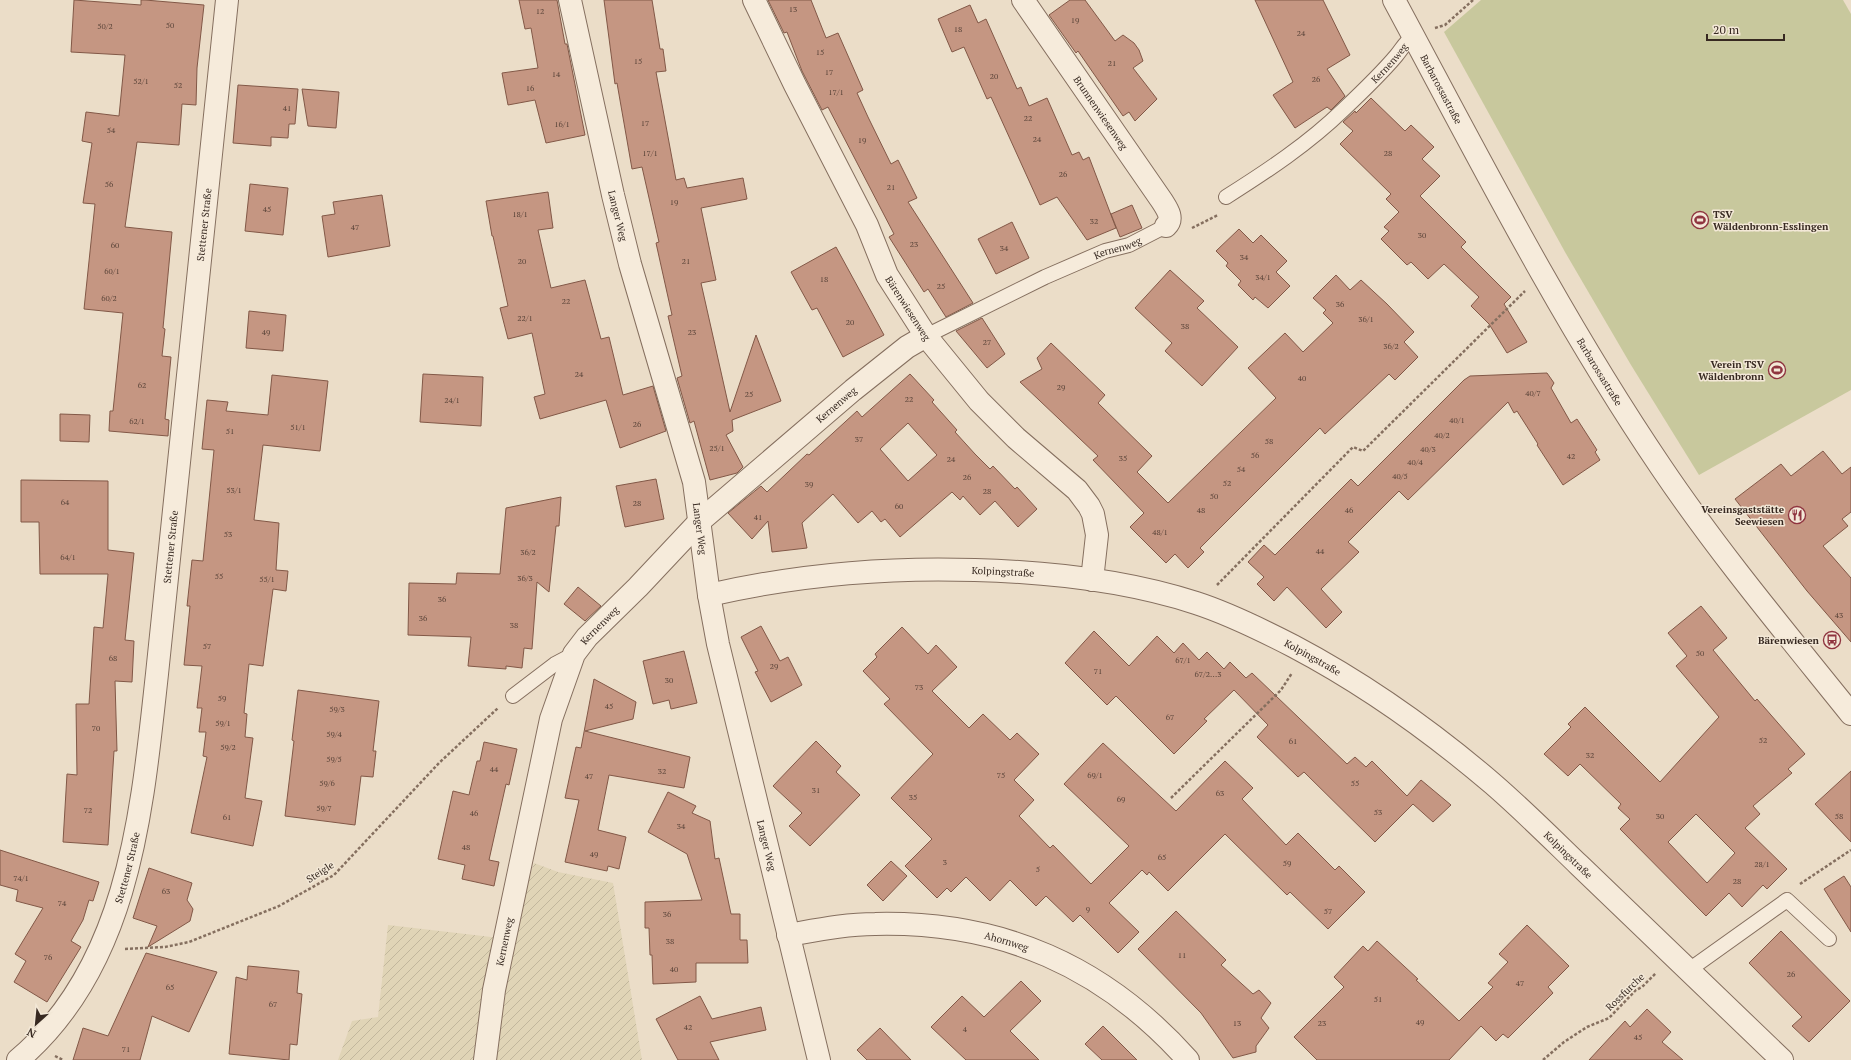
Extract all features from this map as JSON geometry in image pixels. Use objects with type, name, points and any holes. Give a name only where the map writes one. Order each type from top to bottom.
[{"type":"street","name":"Stettener Straße","points":[[18,1060],[50,1030],[83,981],[103,940],[120,895],[133,850],[146,769],[227,0]]},
{"type":"street","name":"Langer Weg","points":[[570,0],[630,264],[691,471],[700,521],[709,595],[718,644],[819,1060]]},
{"type":"street","name":"Bärenwiesenweg","points":[[754,0],[795,85],[867,224],[887,275],[926,336],[963,382],[996,419],[1084,498],[1093,514],[1096,524],[1096,547],[1092,580]]},
{"type":"street","name":"Brunnenwiesenweg","points":[[1024,0],[1162,201],[1170,216],[1169,223],[1166,226]]},
{"type":"street","name":"Barbarossastraße","points":[[1395,1],[1542,274],[1598,370],[1661,468],[1714,540],[1851,714]]},
{"type":"street","name":"Kernenweg","points":[[485,1060],[494,990],[551,719],[574,654],[587,637],[638,587],[700,521],[853,390],[907,347],[926,336]]},
{"type":"street","name":"Kolpingstraße","points":[[709,595],[745,587],[866,572],[904,570],[993,570],[1092,580],[1132,586],[1199,604],[1255,627],[1343,674],[1384,700],[1465,760],[1501,792],[1782,1060]]},
{"type":"street","name":"Ahornweg","points":[[788,935],[843,926],[894,924],[957,929],[1010,942],[1066,963],[1108,988],[1152,1023],[1188,1060]]},
{"type":"lane","name":"Kernenweg","points":[[1226,197],[1276,164],[1318,132],[1370,83],[1396,56],[1407,40],[1414,37]]},
{"type":"lane","name":"Kernenweg","points":[[926,336],[1045,277],[1106,251],[1129,246],[1166,226]]},
{"type":"lane","points":[[512,696],[555,664],[574,654]]},
{"type":"lane","points":[[1689,970],[1787,900],[1829,938]]},
{"type":"path","name":"Kernenweg","points":[[1414,37],[1431,28],[1445,25],[1473,0]]},
{"type":"path","points":[[1166,226],[1183,232],[1209,220],[1228,209],[1229,203],[1226,197]]},
{"type":"path","points":[[1229,572],[1353,447],[1363,452],[1542,274]]},
{"type":"path","points":[[1171,798],[1281,690],[1305,653]]},
{"type":"path","name":"Steigle","points":[[103,940],[124,949],[178,945],[279,906],[334,875],[439,763],[512,696]]},
{"type":"path","name":"Rossfurche","points":[[1543,1060],[1557,1047],[1587,1027],[1603,1022],[1609,1018],[1673,955]]},
{"type":"shaded area","points":[[534,863],[558,872],[613,883],[642,1060],[338,1060],[352,1021],[378,1017],[388,925],[500,938],[524,894]]},
{"type":"green space","name":"TSV Wäldenbronn-Esslingen","points":[[1481,0],[1843,0],[1851,14],[1851,390],[1699,475],[1631,365],[1565,252],[1444,32]]},
{"type":"building","points":[[74,0],[141,5],[141,0],[145,0],[204,5],[197,68],[196,105],[182,104],[179,145],[137,142],[125,227],[172,232],[163,328],[165,329],[162,356],[171,357],[165,419],[169,420],[168,436],[109,431],[110,411],[113,411],[123,313],[84,309],[95,204],[83,203],[92,143],[82,141],[86,112],[119,116],[125,55],[71,52]]},
{"type":"building","points":[[519,0],[557,0],[585,135],[546,143],[535,100],[508,105],[502,73],[538,68],[531,28],[525,29]]},
{"type":"building","points":[[604,0],[652,0],[660,49],[663,49],[666,71],[656,72],[676,180],[684,178],[687,188],[743,178],[747,199],[701,208],[716,280],[701,283],[730,412],[756,335],[781,401],[732,420],[733,431],[726,435],[743,467],[737,473],[710,480],[694,421],[690,423],[677,378],[682,376],[668,316],[672,315],[656,243],[659,242],[642,167],[632,169],[617,83],[615,84]]},
{"type":"building","points":[[768,0],[811,0],[826,38],[838,33],[863,90],[857,93],[868,117],[891,164],[898,160],[917,198],[908,202],[973,303],[946,317],[928,289],[924,292],[889,237],[894,234],[828,107],[822,110],[802,71],[787,32],[784,33]]},
{"type":"building","points":[[1070,0],[1085,0],[1115,41],[1123,35],[1134,43],[1139,50],[1143,61],[1133,68],[1157,99],[1135,121],[1129,112],[1123,116],[1078,51],[1076,53],[1049,15]]},
{"type":"building","points":[[1255,0],[1323,0],[1350,55],[1327,69],[1345,96],[1331,110],[1327,107],[1295,128],[1273,95],[1293,82]]},
{"type":"building","points":[[970,5],[978,23],[986,19],[1017,89],[1021,87],[1029,106],[1047,98],[1072,155],[1079,152],[1083,160],[1089,157],[1116,228],[1087,240],[1057,197],[1040,205],[991,97],[987,99],[964,47],[952,52],[938,19]]},
{"type":"building","points":[[238,85],[298,89],[295,124],[289,124],[288,138],[271,137],[271,146],[233,143]]},
{"type":"building","points":[[302,89],[339,92],[336,128],[308,126]]},
{"type":"building","points":[[1371,98],[1405,131],[1411,125],[1434,147],[1422,159],[1440,176],[1420,196],[1466,242],[1461,247],[1511,297],[1504,304],[1527,342],[1507,353],[1489,324],[1471,306],[1479,297],[1444,264],[1428,279],[1411,262],[1407,265],[1381,239],[1389,231],[1384,227],[1399,212],[1386,199],[1391,194],[1340,144],[1353,131],[1343,122],[1355,111],[1356,113]]},
{"type":"building","points":[[250,184],[288,188],[283,235],[245,231]]},
{"type":"building","points":[[548,192],[553,228],[538,230],[551,288],[585,280],[601,339],[609,337],[623,395],[653,386],[666,431],[620,448],[606,400],[540,419],[534,397],[545,394],[532,333],[508,339],[500,308],[508,306],[492,236],[486,201]]},
{"type":"building","points":[[382,195],[390,246],[328,257],[322,216],[335,214],[333,202]]},
{"type":"building","points":[[1132,205],[1142,228],[1120,237],[1111,214]]},
{"type":"building","points":[[1012,222],[1029,258],[996,274],[978,239]]},
{"type":"building","points":[[1239,229],[1253,243],[1261,235],[1287,261],[1276,272],[1290,286],[1268,308],[1255,297],[1253,300],[1238,285],[1241,281],[1226,266],[1228,263],[1216,251]]},
{"type":"building","points":[[836,247],[884,335],[843,357],[817,308],[812,310],[791,272]]},
{"type":"building","points":[[1170,270],[1204,301],[1197,308],[1238,347],[1202,386],[1165,351],[1172,343],[1135,308]]},
{"type":"building","points":[[1336,275],[1350,290],[1361,280],[1387,304],[1414,332],[1404,342],[1418,357],[1395,380],[1389,374],[1325,434],[1320,428],[1200,548],[1204,552],[1188,568],[1175,554],[1166,563],[1130,527],[1144,513],[1093,460],[1098,456],[1020,382],[1042,369],[1037,358],[1051,343],[1105,395],[1098,403],[1152,456],[1137,472],[1168,503],[1276,398],[1248,368],[1285,333],[1303,352],[1333,323],[1323,313],[1326,310],[1313,298]]},
{"type":"building","points":[[249,311],[286,315],[283,351],[246,348]]},
{"type":"building","points":[[982,318],[1005,354],[987,368],[956,331]]},
{"type":"building","points":[[1547,373],[1554,383],[1551,388],[1571,423],[1577,419],[1597,450],[1595,452],[1600,460],[1563,485],[1517,411],[1514,413],[1508,402],[1408,500],[1399,491],[1348,542],[1359,552],[1321,589],[1342,612],[1326,628],[1287,587],[1274,601],[1257,584],[1264,577],[1248,562],[1264,545],[1275,555],[1351,479],[1358,486],[1464,380],[1470,376]]},
{"type":"building","points":[[423,374],[483,377],[481,426],[420,422]]},
{"type":"building","points":[[910,374],[934,400],[932,402],[957,430],[955,432],[975,454],[990,469],[993,466],[1015,489],[1017,487],[1037,509],[1018,527],[995,501],[980,515],[963,496],[960,500],[952,492],[900,537],[885,519],[881,522],[872,511],[858,523],[833,494],[802,523],[807,548],[772,552],[768,521],[752,539],[728,513],[761,486],[767,492],[807,454],[809,455],[857,411],[862,417]],"holes":[[[908,423],[937,455],[908,481],[880,449]]]},
{"type":"building","points":[[272,375],[328,381],[320,451],[263,445],[254,520],[279,523],[276,570],[288,571],[286,591],[273,589],[263,666],[249,664],[244,713],[247,714],[245,737],[253,738],[245,798],[262,801],[253,846],[191,833],[207,757],[203,756],[206,732],[199,732],[202,708],[197,708],[202,666],[184,665],[190,606],[187,606],[192,560],[203,561],[214,450],[202,449],[207,400],[228,402],[226,411],[268,415]]},
{"type":"building","points":[[60,414],[90,415],[89,442],[60,441]]},
{"type":"building","name":"Vereinsgaststätte Seewiesen","points":[[1823,451],[1842,474],[1851,467],[1851,512],[1842,519],[1848,526],[1823,546],[1851,578],[1851,642],[1807,591],[1735,499],[1781,464],[1791,476]]},
{"type":"building","points":[[656,479],[664,519],[625,527],[616,486]]},
{"type":"building","points":[[21,480],[108,481],[108,550],[134,553],[125,640],[134,641],[132,682],[115,681],[117,751],[114,751],[108,845],[63,842],[67,774],[77,775],[76,704],[89,704],[94,627],[103,628],[108,574],[40,574],[39,522],[21,522]]},
{"type":"building","points":[[561,497],[559,526],[556,526],[549,592],[537,582],[532,649],[524,648],[522,668],[506,666],[506,669],[468,666],[471,637],[408,635],[409,583],[456,584],[457,573],[500,574],[506,508]]},
{"type":"building","points":[[578,587],[601,606],[585,621],[564,604]]},
{"type":"building","points":[[1701,606],[1727,638],[1713,650],[1755,701],[1757,699],[1805,754],[1788,769],[1792,773],[1753,806],[1760,814],[1745,828],[1787,869],[1767,889],[1763,885],[1742,907],[1729,893],[1706,916],[1620,829],[1630,819],[1618,808],[1621,804],[1580,764],[1568,776],[1544,754],[1571,727],[1568,724],[1585,707],[1660,782],[1719,717],[1676,666],[1687,656],[1668,633]],"holes":[[[1696,814],[1735,853],[1707,883],[1668,842]]]},
{"type":"building","points":[[761,626],[780,661],[788,657],[802,685],[771,702],[755,672],[758,671],[741,637]]},
{"type":"building","points":[[902,627],[928,654],[936,645],[957,667],[932,691],[969,728],[983,714],[1010,740],[1017,733],[1039,754],[1014,780],[1034,800],[1019,816],[1050,848],[1053,845],[1091,884],[1129,846],[1064,784],[1103,743],[1176,811],[1225,761],[1253,788],[1242,799],[1286,845],[1298,833],[1335,870],[1339,866],[1365,892],[1328,929],[1290,892],[1287,895],[1225,834],[1168,891],[1149,872],[1147,875],[1142,870],[1109,903],[1139,932],[1118,953],[1080,915],[1073,922],[1046,896],[1036,906],[1010,880],[990,901],[966,877],[951,892],[947,888],[937,898],[905,866],[932,839],[891,798],[933,754],[884,704],[890,699],[863,671],[877,657],[875,654]]},
{"type":"building","points":[[1094,631],[1129,666],[1157,636],[1174,653],[1183,643],[1199,660],[1207,652],[1224,669],[1230,662],[1246,678],[1252,673],[1347,764],[1355,757],[1366,767],[1372,761],[1407,796],[1421,780],[1451,805],[1433,822],[1413,804],[1375,842],[1304,772],[1298,777],[1257,737],[1268,725],[1234,690],[1204,719],[1207,721],[1174,754],[1116,696],[1107,705],[1065,663]]},
{"type":"building","points":[[684,651],[697,703],[671,709],[669,700],[653,704],[643,661]]},
{"type":"building","points":[[594,679],[636,702],[633,719],[585,731],[690,757],[684,788],[609,775],[598,830],[626,837],[619,869],[608,866],[607,871],[565,862],[579,800],[565,798],[576,747],[581,748]]},
{"type":"building","points":[[298,690],[379,701],[373,751],[376,751],[373,777],[361,776],[355,825],[285,816],[294,741],[292,740]]},
{"type":"building","points":[[816,741],[841,766],[836,772],[860,795],[810,846],[789,826],[802,813],[773,786]]},
{"type":"building","points":[[484,742],[517,749],[509,785],[506,784],[489,860],[499,862],[494,886],[462,879],[465,865],[438,859],[453,791],[469,795],[477,761],[480,761]]},
{"type":"building","points":[[1851,771],[1851,842],[1815,804]]},
{"type":"building","points":[[668,792],[696,806],[692,813],[710,821],[715,859],[719,858],[731,914],[740,914],[740,940],[747,940],[748,963],[696,963],[696,982],[653,984],[649,928],[645,928],[645,902],[702,900],[687,854],[648,832]]},
{"type":"building","points":[[0,850],[99,882],[93,901],[89,900],[83,920],[71,941],[81,947],[47,1002],[14,982],[26,961],[15,954],[43,908],[16,901],[18,890],[0,885]]},
{"type":"building","points":[[891,861],[907,876],[883,901],[867,885]]},
{"type":"building","points":[[149,868],[192,883],[187,900],[193,909],[190,921],[148,947],[157,926],[133,918]]},
{"type":"building","points":[[1844,876],[1851,887],[1851,932],[1824,889]]},
{"type":"building","points":[[1176,911],[1226,960],[1221,965],[1253,994],[1259,990],[1271,1003],[1261,1018],[1269,1028],[1256,1046],[1256,1052],[1233,1058],[1201,1013],[1138,949]]},
{"type":"building","points":[[1527,925],[1569,966],[1548,987],[1553,993],[1508,1038],[1503,1034],[1496,1041],[1481,1026],[1449,1060],[1317,1060],[1294,1037],[1344,987],[1334,977],[1363,946],[1368,951],[1377,941],[1418,979],[1416,980],[1459,1021],[1493,987],[1488,983],[1508,962],[1499,954]]},
{"type":"building","points":[[1781,931],[1850,1001],[1809,1042],[1792,1026],[1802,1017],[1749,963]]},
{"type":"building","points":[[146,953],[217,972],[189,1032],[152,1016],[140,1060],[73,1060],[83,1028],[108,1036]]},
{"type":"building","points":[[248,966],[299,971],[297,993],[302,994],[297,1045],[290,1044],[289,1060],[229,1054],[236,977],[247,980]]},
{"type":"building","points":[[1021,981],[1041,1001],[1010,1031],[1039,1060],[966,1060],[931,1027],[962,996],[984,1017]]},
{"type":"building","points":[[700,996],[712,1019],[761,1007],[766,1030],[710,1042],[719,1060],[678,1060],[656,1019]]},
{"type":"building","points":[[1647,1009],[1671,1032],[1662,1042],[1683,1060],[1589,1060],[1625,1021],[1630,1027]]},
{"type":"building","points":[[1103,1026],[1137,1060],[1102,1060],[1085,1044]]},
{"type":"building","points":[[880,1028],[911,1060],[867,1060],[857,1050]]},
{"type":"place","name":"TSV Wäldenbronn-Esslingen","points":[[1700,220]]},
{"type":"place","name":"Verein TSV Wäldenbronn","points":[[1777,370]]},
{"type":"place","name":"Vereinsgaststätte Seewiesen","points":[[1797,515]]},
{"type":"place","name":"Bärenwiesen","points":[[1832,640]]}]
